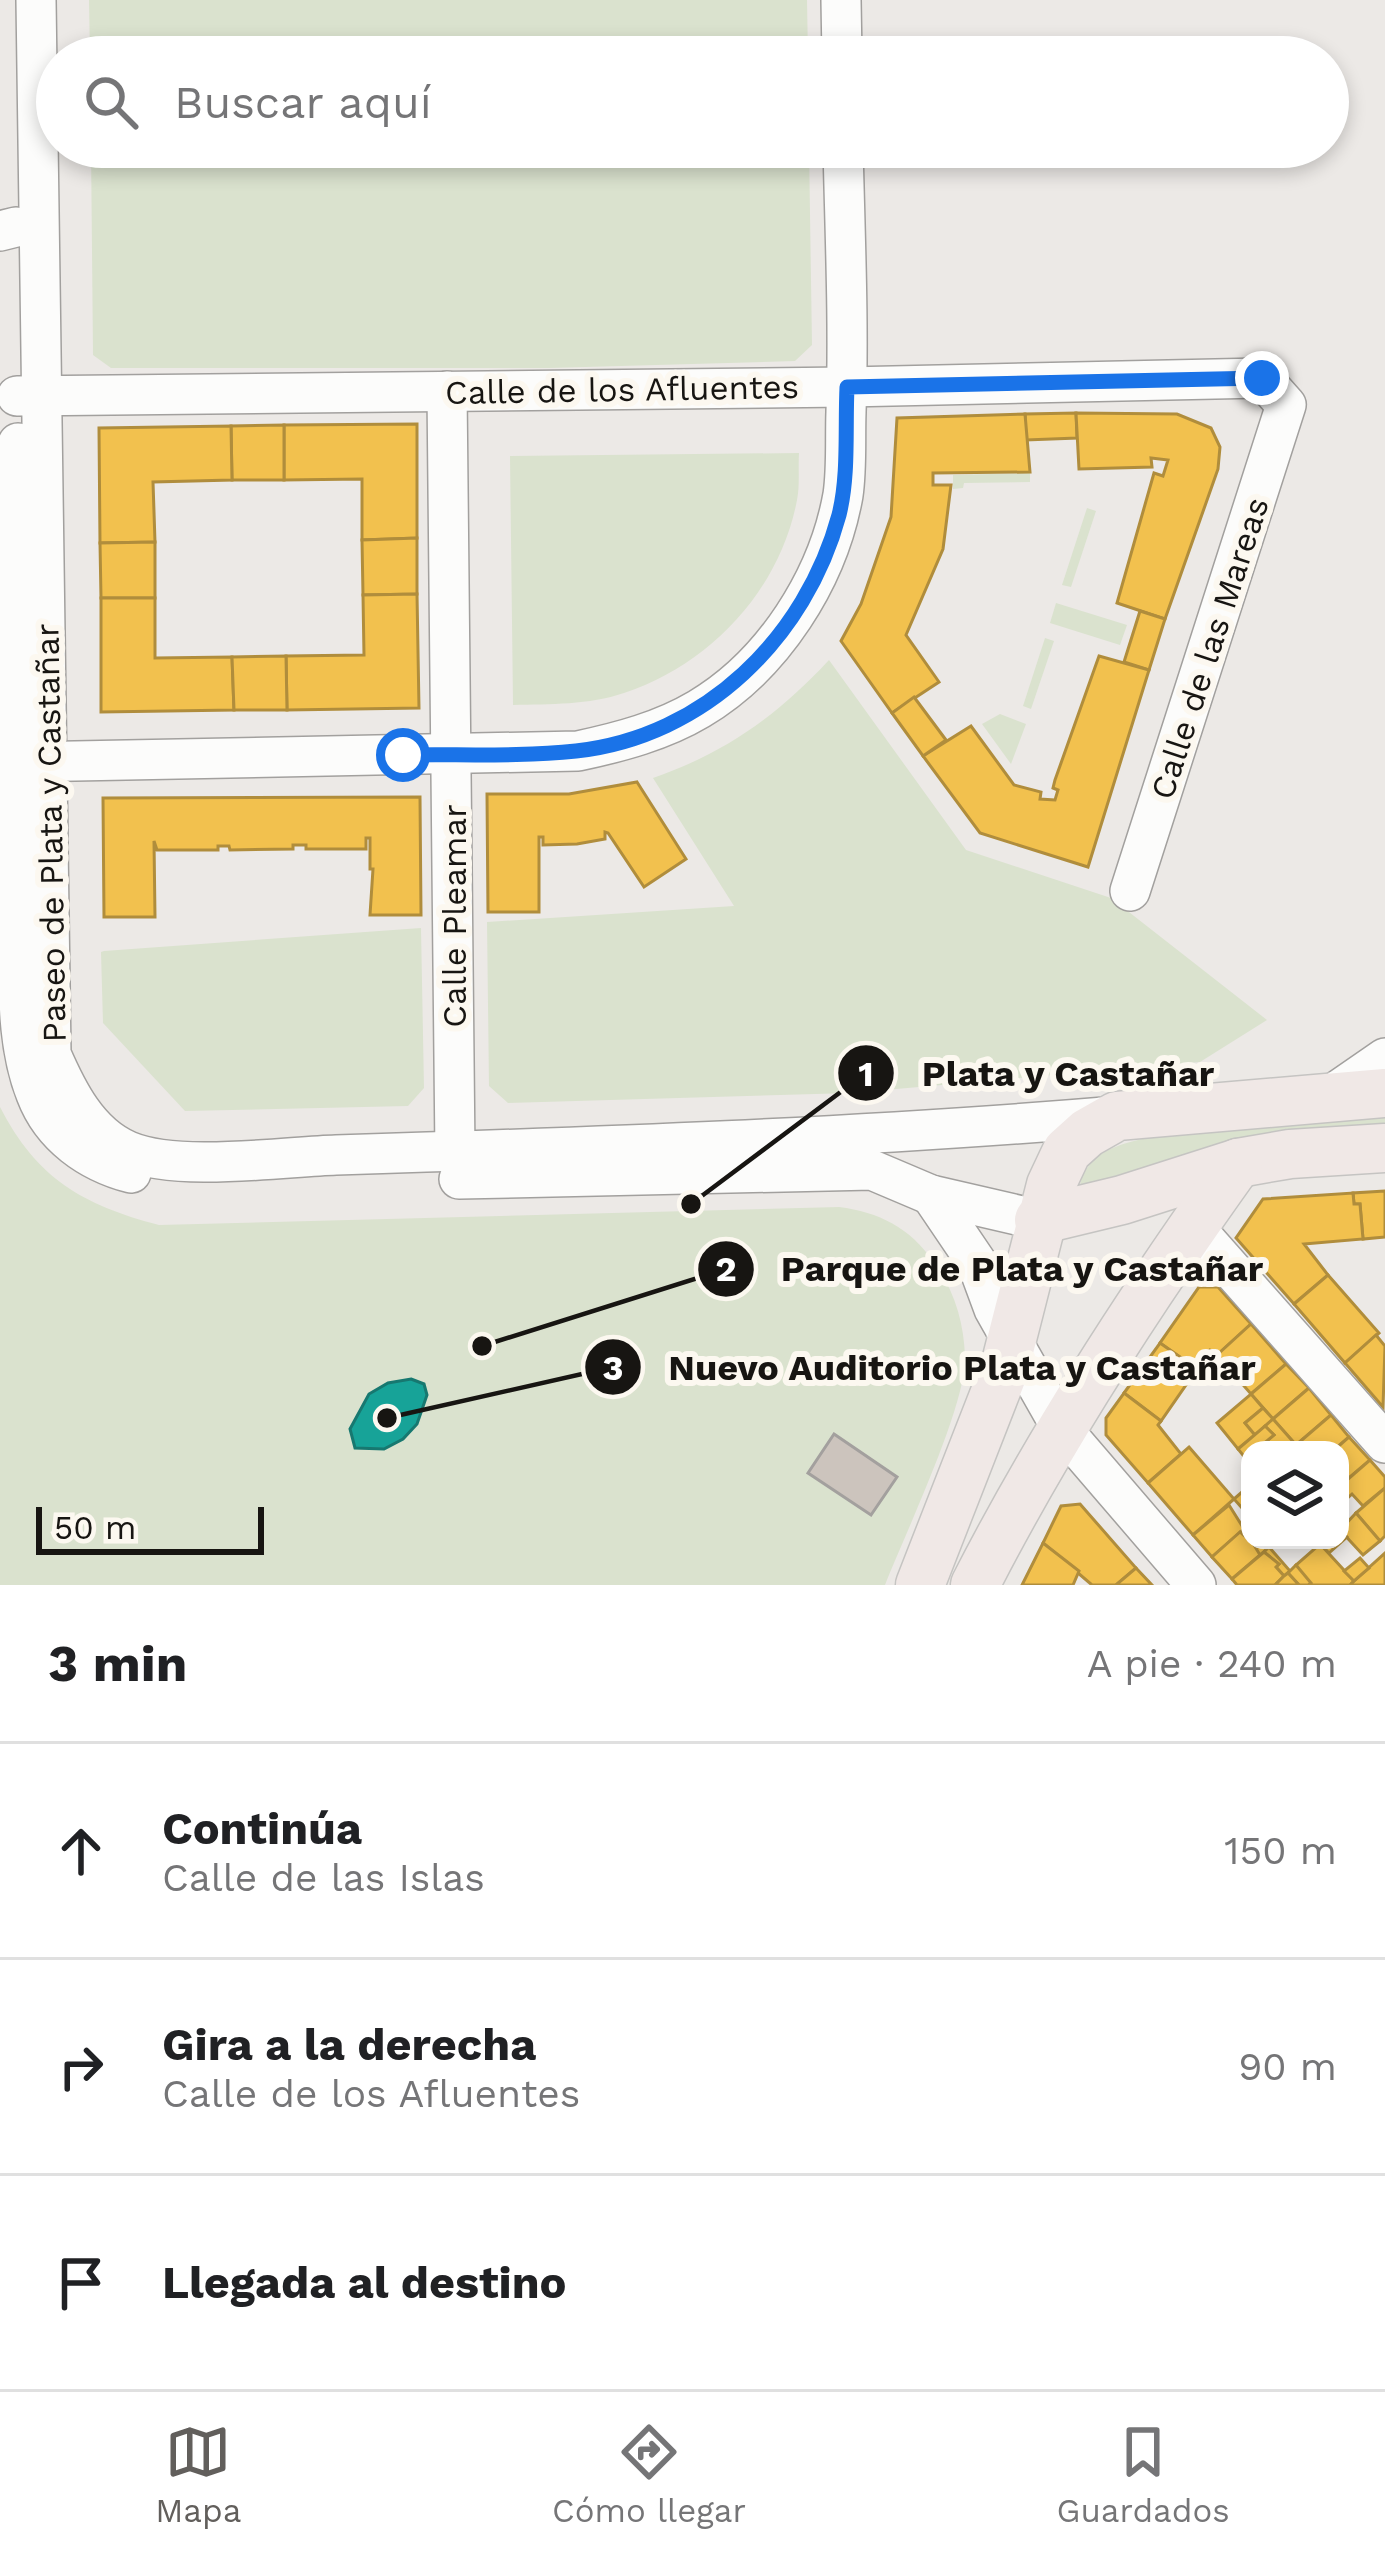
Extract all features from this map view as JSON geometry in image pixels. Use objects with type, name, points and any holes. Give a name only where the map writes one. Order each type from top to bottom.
[{"type":"main road","points":[[920,1585],[1004,1370],[1039,1220],[1067,1151],[1117,1116],[1385,1093]]},
{"type":"main road","points":[[1039,1220],[1122,1200],[1238,1162],[1385,1148]]},
{"type":"main road","points":[[975,1585],[1062,1429],[1238,1162]]},
{"type":"street","name":"Paseo de Plata y Castañar","points":[[14,0],[8,229],[30,396]]},
{"type":"street","name":"Paseo de Plata y Castañar","points":[[36,0],[21,745],[25,1054],[36,1094],[52,1125],[81,1151],[113,1168],[161,1180],[210,1183],[872,1170],[931,1195],[1039,1220]]},
{"type":"street","points":[[841,0],[842,36]]},
{"type":"street","points":[[21,745],[453,754],[578,751],[616,743],[699,710],[757,663],[811,586],[835,527],[844,488],[847,387],[843,168]]},
{"type":"street","name":"Calle de los Afluentes","points":[[30,396],[1262,378],[1286,405]]},
{"type":"street","name":"Calle Pleamar","points":[[447,391],[455,1154]]},
{"type":"street","name":"Calle de las Mareas","points":[[1130,891],[1286,405]]},
{"type":"street","name":"Paseo de Plata y Castañar","points":[[21,745],[51,1054],[64,1085],[102,1134],[128,1151],[165,1159],[455,1154],[917,1132],[1117,1116]]},
{"type":"street","points":[[1330,1096],[1385,1058]]},
{"type":"street","points":[[931,1195],[977,1263],[994,1309],[1062,1429],[1196,1585]]},
{"type":"street","points":[[1193,1226],[1385,1443]]},
{"type":"green space","points":[[89,0],[807,0],[808,36],[90,36]]},
{"type":"green space","points":[[91,168],[809,168],[812,345],[795,361],[549,368],[111,368],[93,355]]},
{"type":"green space","points":[[799,453],[797,500],[775,564],[736,620],[712,643],[685,664],[624,693],[583,702],[513,705],[510,456]]},
{"type":"green space","points":[[1030,473],[1030,482],[964,483],[963,488],[953,489],[953,475]]},
{"type":"green space","points":[[1087,508],[1096,511],[1071,587],[1062,585]]},
{"type":"green space","points":[[1056,603],[1127,625],[1120,645],[1050,623]]},
{"type":"green space","points":[[1045,638],[1054,641],[1031,709],[1023,706]]},
{"type":"green space","points":[[829,660],[966,850],[1111,898],[1267,1020],[1200,1062],[851,1093],[508,1103],[489,1086],[487,922],[734,906],[653,778],[704,757],[748,731],[790,699]]},
{"type":"green space","points":[[1000,714],[1026,724],[1011,764],[982,724]]},
{"type":"green space","points":[[421,928],[424,1088],[408,1106],[185,1111],[103,1023],[104,951]]},
{"type":"green space","points":[[0,1107],[30,1153],[65,1186],[107,1208],[159,1225],[839,1207],[892,1224],[924,1249],[947,1283],[963,1331],[965,1357],[946,1436],[885,1585],[0,1585]]},
{"type":"green space","points":[[1385,1114],[1385,1132],[1127,1183],[1080,1186],[1100,1155],[1154,1136]]},
{"type":"building: Viviendas","points":[[1076,413],[1077,438],[1026,440],[1025,414]]},
{"type":"building: Viviendas","points":[[1076,413],[1177,414],[1211,428],[1220,447],[1218,469],[1165,619],[1117,603],[1154,473],[1163,476],[1168,460],[1151,458],[1152,467],[1079,469]]},
{"type":"building: Viviendas","points":[[1025,414],[1030,472],[933,473],[933,485],[951,485],[943,549],[906,635],[939,682],[892,713],[841,641],[861,604],[891,517],[897,418]]},
{"type":"building: Viviendas","points":[[417,424],[417,538],[362,540],[362,479],[284,480],[284,425]]},
{"type":"building: Viviendas","points":[[284,425],[284,480],[232,480],[231,426]]},
{"type":"building: Viviendas","points":[[231,426],[232,480],[153,482],[155,542],[100,543],[99,428]]},
{"type":"building: Viviendas","points":[[417,538],[417,594],[363,595],[362,540]]},
{"type":"building: Viviendas","points":[[155,542],[155,598],[101,598],[100,543]]},
{"type":"building: Viviendas","points":[[417,594],[419,708],[287,710],[286,656],[364,655],[363,595]]},
{"type":"building: Viviendas","points":[[101,598],[155,598],[155,658],[232,657],[234,710],[101,712]]},
{"type":"building: Viviendas","points":[[1140,611],[1165,619],[1149,670],[1124,662]]},
{"type":"building: Viviendas","points":[[286,656],[287,710],[234,710],[232,657]]},
{"type":"building: Viviendas","points":[[1099,656],[1149,670],[1088,867],[980,833],[923,756],[971,726],[1014,785],[1041,792],[1040,799],[1055,800],[1055,780]]},
{"type":"building: Viviendas","points":[[914,697],[946,740],[923,756],[892,713]]},
{"type":"building: Viviendas","points":[[637,782],[686,859],[644,887],[608,833],[605,839],[577,844],[543,845],[539,837],[539,912],[488,912],[487,794],[569,794]]},
{"type":"building: Viviendas","points":[[420,797],[421,915],[370,915],[373,869],[370,838],[366,838],[366,849],[293,845],[293,849],[157,850],[154,841],[155,917],[104,917],[103,798]]},
{"type":"building: Viviendas","points":[[1385,1191],[1385,1237],[1363,1239],[1360,1204],[1354,1204],[1353,1193]]},
{"type":"building: Viviendas","points":[[1353,1193],[1354,1204],[1360,1204],[1363,1239],[1304,1244],[1328,1275],[1294,1304],[1236,1238],[1263,1199]]},
{"type":"building: Viviendas","points":[[1328,1275],[1379,1333],[1345,1363],[1294,1304]]},
{"type":"building: Viviendas","points":[[1199,1287],[1218,1287],[1251,1324],[1217,1355],[1210,1350],[1197,1369],[1160,1343]]},
{"type":"building: Viviendas","points":[[1251,1324],[1286,1364],[1251,1394],[1217,1355]]},
{"type":"building: Viviendas","points":[[1376,1335],[1385,1346],[1383,1407],[1345,1363]]},
{"type":"building: Viviendas","points":[[1160,1343],[1197,1369],[1161,1421],[1124,1393]]},
{"type":"building: Viviendas","points":[[1286,1364],[1309,1388],[1273,1419],[1251,1394]]},
{"type":"building: Viviendas","points":[[1309,1388],[1331,1415],[1301,1441],[1292,1441],[1273,1419]]},
{"type":"building: Viviendas","points":[[1124,1393],[1161,1421],[1158,1425],[1181,1454],[1148,1483],[1106,1435],[1106,1418]]},
{"type":"building: Viviendas","points":[[1251,1394],[1263,1408],[1245,1423],[1255,1435],[1241,1441],[1238,1449],[1217,1423]]},
{"type":"building: Viviendas","points":[[1263,1408],[1273,1419],[1255,1435],[1245,1423]]},
{"type":"building: Viviendas","points":[[1331,1415],[1349,1437],[1344,1441],[1301,1441]]},
{"type":"building: Viviendas","points":[[1273,1419],[1292,1441],[1267,1441],[1274,1435],[1265,1426]]},
{"type":"building: Viviendas","points":[[1265,1426],[1274,1435],[1267,1441],[1247,1441]]},
{"type":"building: Viviendas","points":[[1349,1437],[1370,1460],[1349,1478],[1349,1441],[1344,1441]]},
{"type":"building: Viviendas","points":[[1189,1447],[1234,1499],[1193,1535],[1148,1483]]},
{"type":"building: Viviendas","points":[[1370,1460],[1385,1477],[1385,1488],[1363,1506],[1352,1494],[1349,1497],[1349,1478]]},
{"type":"building: Viviendas","points":[[1385,1488],[1385,1536],[1380,1541],[1356,1513]]},
{"type":"building: Viviendas","points":[[1080,1504],[1136,1568],[1116,1585],[1092,1585],[1043,1543],[1061,1506]]},
{"type":"building: Viviendas","points":[[1229,1505],[1241,1524],[1241,1532],[1212,1557],[1193,1535]]},
{"type":"building: Viviendas","points":[[1356,1513],[1380,1541],[1363,1555],[1349,1540],[1349,1520]]},
{"type":"building: Viviendas","points":[[1240,1532],[1241,1549],[1258,1549],[1260,1555],[1232,1579],[1212,1557]]},
{"type":"building: Viviendas","points":[[1043,1543],[1079,1571],[1073,1585],[1022,1585]]},
{"type":"building: Viviendas","points":[[1271,1549],[1290,1571],[1284,1576],[1276,1567],[1279,1564],[1264,1552]]},
{"type":"building: Viviendas","points":[[1314,1549],[1325,1549],[1354,1581],[1350,1585],[1308,1585],[1296,1565]]},
{"type":"building: Viviendas","points":[[1264,1552],[1279,1564],[1276,1567],[1284,1576],[1275,1585],[1237,1585],[1232,1579]]},
{"type":"building: Viviendas","points":[[1385,1553],[1385,1585],[1350,1585],[1354,1581]]},
{"type":"building: Viviendas","points":[[1360,1558],[1369,1568],[1354,1581],[1344,1571]]},
{"type":"building: Viviendas","points":[[1296,1565],[1311,1583],[1299,1585],[1288,1573]]},
{"type":"building: Viviendas","points":[[1136,1568],[1152,1585],[1116,1585]]},
{"type":"building: Viviendas","points":[[1288,1573],[1299,1585],[1275,1585],[1284,1576]]},
{"type":"building: Público","points":[[411,1379],[424,1384],[427,1395],[417,1424],[384,1449],[355,1448],[350,1429],[369,1394],[388,1383]]},
{"type":"building: Otros","points":[[834,1434],[897,1477],[871,1515],[808,1473]]},
{"type":"place","name":"Plata y Castañar","points":[[691,1204]]},
{"type":"place","name":"Parque de Plata y Castañar","points":[[482,1346]]},
{"type":"place","name":"Nuevo Auditorio Plata y Castañar","points":[[387,1418]]},
{"type":"route","points":[[403,755],[578,751],[644,734],[699,710],[730,687],[783,631],[811,586],[830,539],[844,488],[847,387],[1262,378]]}]
